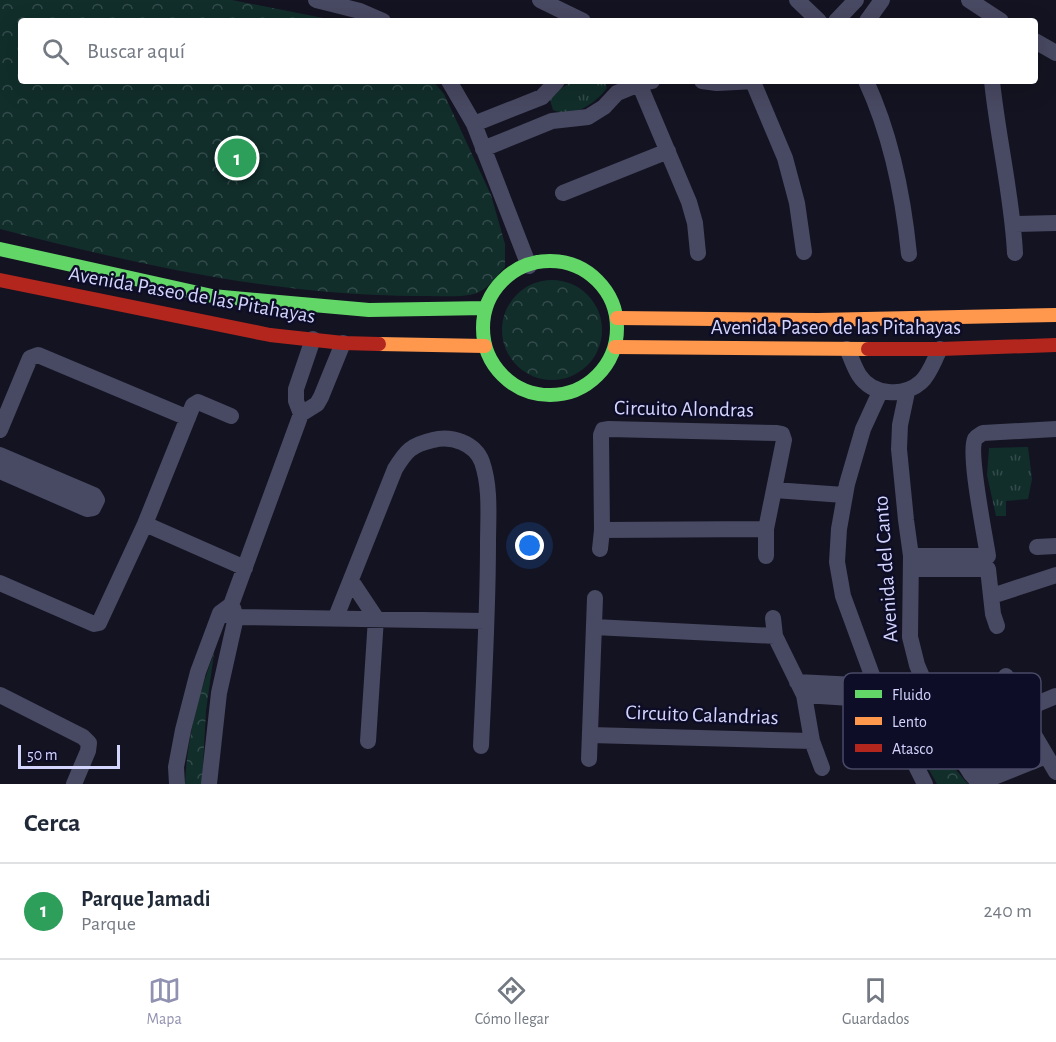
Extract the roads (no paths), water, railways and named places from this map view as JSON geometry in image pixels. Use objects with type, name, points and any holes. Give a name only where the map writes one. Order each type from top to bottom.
[{"type":"street","points":[[316,0],[360,11],[376,18]]},
{"type":"street","points":[[540,0],[576,18]]},
{"type":"street","points":[[797,0],[816,18]]},
{"type":"street","points":[[839,18],[856,0]]},
{"type":"street","points":[[869,18],[882,0]]},
{"type":"street","points":[[969,0],[986,16]]},
{"type":"street","points":[[1038,43],[1056,53]]},
{"type":"street","points":[[451,84],[474,124],[529,266]]},
{"type":"street","points":[[474,124],[542,97],[552,84]]},
{"type":"street","points":[[483,149],[552,121],[588,117],[604,107],[615,87],[632,84]]},
{"type":"street","points":[[644,84],[692,212],[698,253]]},
{"type":"street","points":[[755,84],[785,158],[797,203],[804,252]]},
{"type":"street","points":[[868,84],[874,97],[895,162],[905,208],[909,254]]},
{"type":"street","points":[[992,84],[996,121],[1014,224],[1015,253]]},
{"type":"street","points":[[542,97],[552,121]]},
{"type":"street","points":[[563,193],[668,151]]},
{"type":"street","points":[[1014,224],[1056,223]]},
{"type":"street","name":"Avenida Paseo de las Pitahayas","points":[[0,249],[212,296],[272,319],[313,339],[343,343],[485,346]]},
{"type":"street","points":[[557,261],[577,266],[594,277],[608,292],[617,318],[615,347],[606,367],[591,382],[571,392],[549,395],[528,392],[509,381],[494,365],[485,346],[483,327],[486,308],[493,292],[505,278],[520,268],[529,266],[537,262],[557,261]]},
{"type":"street","name":"Avenida Paseo de las Pitahayas","points":[[0,279],[272,319],[369,310],[486,308]]},
{"type":"street","name":"Avenida Paseo de las Pitahayas","points":[[617,318],[818,320],[1056,315]]},
{"type":"street","points":[[302,414],[295,396],[313,339]]},
{"type":"street","points":[[177,784],[176,767],[198,672],[229,612],[302,414],[317,404],[343,343]]},
{"type":"street","name":"Avenida Paseo de las Pitahayas","points":[[615,347],[940,350],[1056,345]]},
{"type":"street","points":[[847,349],[859,375],[867,384],[880,392],[907,392],[921,382],[929,372],[940,350]]},
{"type":"street","points":[[0,430],[30,358],[34,355],[188,418]]},
{"type":"street","points":[[305,362],[333,368]]},
{"type":"street","name":"Avenida del Canto","points":[[872,673],[843,596],[837,562],[845,490],[863,429],[880,392]]},
{"type":"street","name":"Avenida del Canto","points":[[907,392],[900,425],[899,449],[912,563],[910,637],[920,673]]},
{"type":"street","points":[[0,583],[94,624],[99,623],[145,524],[193,405],[198,402],[231,416]]},
{"type":"street","points":[[912,563],[988,556],[975,469],[974,441],[977,436],[982,433],[1056,429]]},
{"type":"street","name":"Circuito Alondras","points":[[600,549],[602,530],[601,435],[603,430],[782,434],[784,440],[766,529],[766,556]]},
{"type":"street","points":[[336,617],[352,582],[395,469],[404,453],[418,443],[438,438],[459,440],[474,450],[482,461],[488,495],[488,573],[482,746]]},
{"type":"street","points":[[0,454],[94,495],[97,500],[93,508],[87,509],[0,471]]},
{"type":"street","points":[[775,484],[845,490]]},
{"type":"street","points":[[145,524],[245,568]]},
{"type":"street","points":[[602,530],[766,529]]},
{"type":"street","points":[[1037,547],[1056,546]]},
{"type":"street","points":[[912,563],[988,570],[993,614],[997,626]]},
{"type":"street","points":[[992,596],[1056,575]]},
{"type":"street","points":[[352,582],[376,618],[368,741]]},
{"type":"street","points":[[589,759],[595,598]]},
{"type":"street","points":[[229,612],[485,621]]},
{"type":"street","points":[[209,784],[229,612]]},
{"type":"street","name":"Circuito Calandrias","points":[[773,618],[776,636],[800,688],[812,741],[822,768]]},
{"type":"street","points":[[594,627],[776,636]]},
{"type":"street","name":"Circuito Calandrias","points":[[800,688],[843,691]]},
{"type":"street","points":[[0,695],[83,737],[89,743],[88,751],[74,784]]},
{"type":"street","points":[[1041,702],[1056,696]]},
{"type":"street","name":"Circuito Calandrias","points":[[590,735],[812,741]]},
{"type":"street","points":[[1041,746],[1056,772]]},
{"type":"street","name":"Avenida del Canto","points":[[917,769],[925,784]]},
{"type":"street","points":[[976,780],[1000,769]]},
{"type":"place","name":"Parque Jamadi","points":[[237,158]]}]
